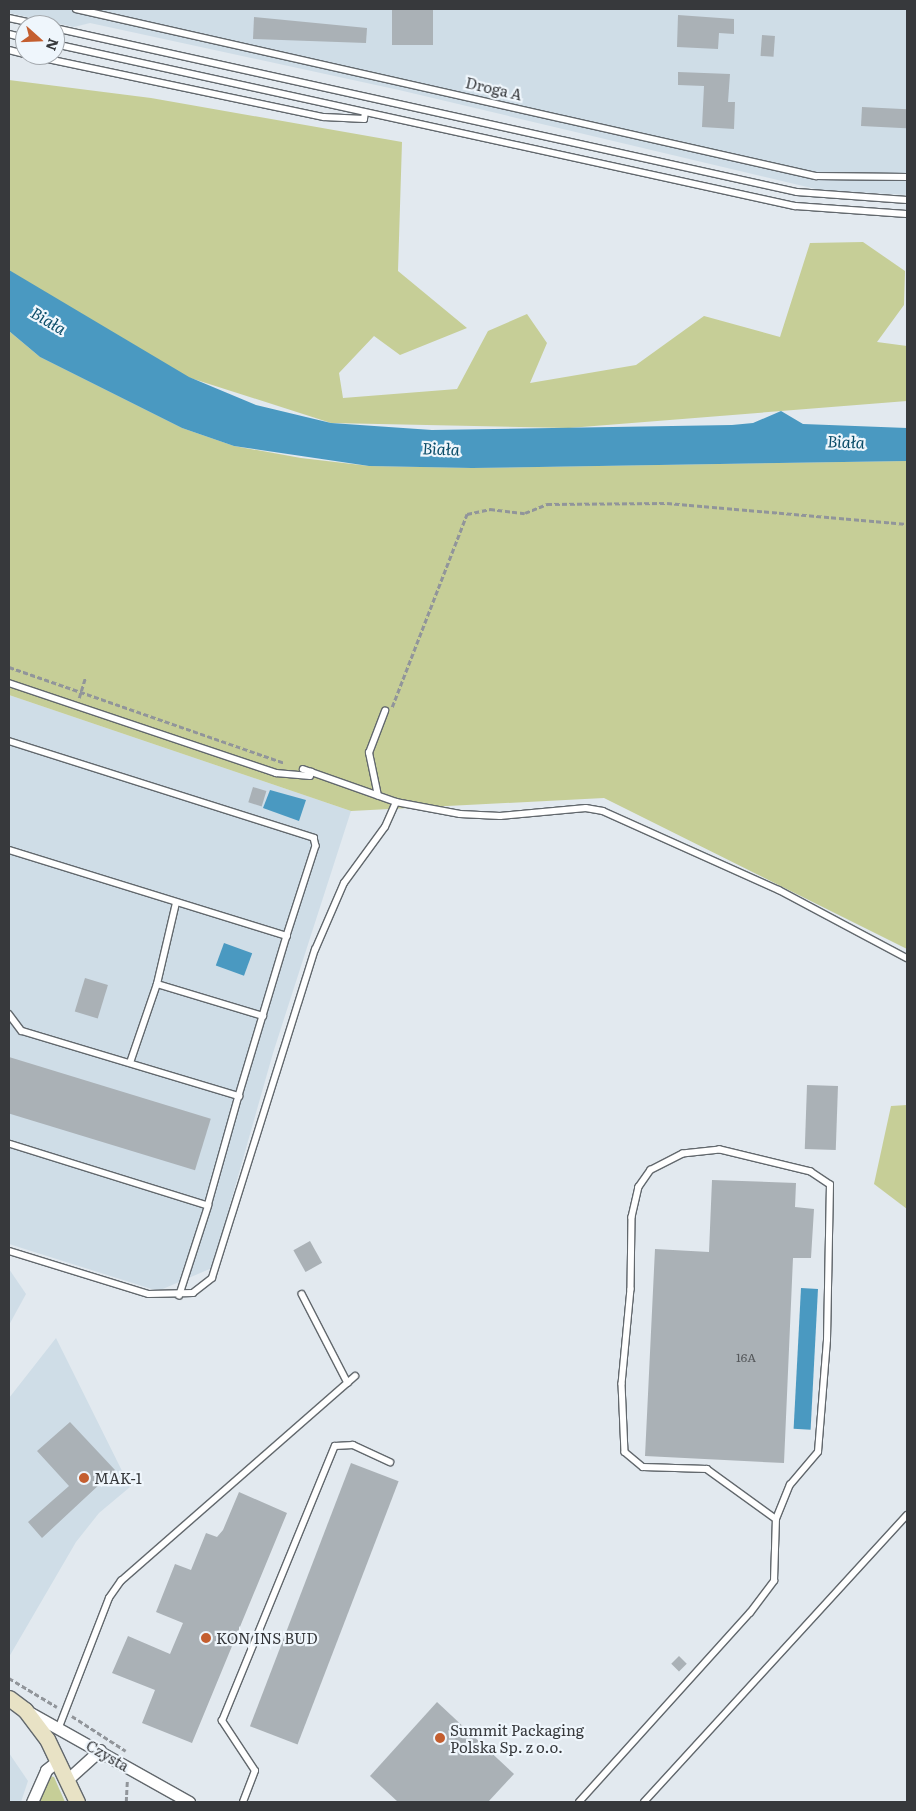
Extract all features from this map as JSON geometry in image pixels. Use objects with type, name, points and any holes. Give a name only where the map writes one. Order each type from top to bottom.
[{"type":"main road","name":"Czysta","points":[[9,1698],[25,1710],[58,1760],[77,1802]]},
{"type":"street","name":"Czysta","points":[[25,1710],[59,1726],[189,1802]]},
{"type":"street","points":[[68,1779],[100,1750]]},
{"type":"street","points":[[32,1802],[46,1770],[58,1760]]},
{"type":"lane","name":"Droga A","points":[[76,9],[816,176],[907,177]]},
{"type":"lane","points":[[65,30],[797,192],[907,200]]},
{"type":"lane","points":[[65,46],[795,206],[907,214]]},
{"type":"lane","points":[[65,63],[324,117],[364,119],[365,113]]},
{"type":"lane","points":[[9,683],[276,773],[310,776],[311,772]]},
{"type":"lane","points":[[378,796],[369,753],[385,711]]},
{"type":"lane","points":[[9,741],[314,838],[316,846],[287,936],[208,1206],[179,1296]]},
{"type":"lane","points":[[303,769],[396,802],[460,814],[603,811],[779,890],[907,958]]},
{"type":"lane","points":[[9,1251],[149,1294],[179,1296],[193,1293],[212,1278],[221,1260],[315,950],[344,883],[385,826],[396,802]]},
{"type":"lane","points":[[9,850],[287,936]]},
{"type":"lane","points":[[130,1063],[157,984],[176,903]]},
{"type":"lane","points":[[157,984],[264,1016]]},
{"type":"lane","points":[[9,1014],[22,1031],[239,1096]]},
{"type":"lane","points":[[9,1144],[208,1206]]},
{"type":"lane","points":[[579,1802],[750,1613],[774,1581],[776,1519],[790,1485],[818,1452],[826,1340],[830,1185],[811,1172],[720,1150],[683,1154],[651,1170],[639,1187],[632,1217],[632,1289],[622,1384],[625,1452],[643,1467],[707,1469],[776,1519]]},
{"type":"lane","points":[[302,1294],[348,1383]]},
{"type":"lane","points":[[59,1726],[109,1598],[120,1581],[355,1376]]},
{"type":"lane","points":[[243,1802],[255,1771],[222,1721],[335,1446],[353,1445],[390,1462]]},
{"type":"lane","points":[[644,1802],[907,1515]]},
{"type":"path","points":[[385,711],[391,710],[467,514],[490,509],[525,513],[548,504],[659,503],[907,524]]},
{"type":"path","points":[[9,667],[80,694],[303,769]]},
{"type":"path","points":[[80,694],[85,678]]},
{"type":"path","points":[[126,1802],[127,1772]]},
{"type":"shaded area","points":[[9,9],[907,9],[907,195],[820,190],[399,90],[90,23],[74,27],[65,25],[65,15],[18,15],[9,13]]},
{"type":"shaded area","points":[[9,695],[351,811],[273,1053],[212,1268],[158,1291],[9,1244]]},
{"type":"shaded area","points":[[9,1269],[26,1294],[9,1325]]},
{"type":"shaded area","points":[[56,1338],[130,1487],[99,1513],[76,1542],[9,1657],[9,1398]]},
{"type":"shaded area","points":[[9,1753],[28,1781],[21,1802],[9,1802]]},
{"type":"green space","points":[[9,80],[151,98],[402,142],[398,271],[467,328],[400,355],[374,336],[339,373],[343,398],[457,389],[488,331],[527,314],[547,343],[530,383],[636,365],[704,316],[780,337],[810,243],[863,242],[905,271],[904,305],[877,342],[907,346],[907,401],[569,428],[331,423],[9,320]]},
{"type":"green space","points":[[9,331],[40,357],[182,428],[234,446],[301,458],[369,466],[472,468],[907,461],[907,949],[604,798],[351,811],[9,695]]},
{"type":"green space","points":[[907,1105],[907,1209],[874,1184],[891,1106]]},
{"type":"green space","points":[[49,1776],[54,1777],[65,1802],[36,1802]]},
{"type":"water","name":"Biała","points":[[9,270],[189,377],[256,405],[331,423],[432,430],[732,425],[753,423],[781,411],[803,424],[907,428],[907,461],[472,468],[369,466],[234,446],[182,428],[40,357],[9,331]]},
{"type":"water","points":[[270,790],[306,800],[299,821],[263,808]]},
{"type":"water","points":[[224,943],[252,953],[244,976],[216,966]]},
{"type":"water","points":[[801,1288],[818,1289],[811,1430],[794,1429]]},
{"type":"building","points":[[392,9],[433,9],[433,45],[392,45]]},
{"type":"building","points":[[678,15],[734,19],[734,34],[719,33],[718,49],[677,47]]},
{"type":"building","points":[[254,17],[367,28],[366,43],[253,39]]},
{"type":"building","points":[[762,35],[775,36],[774,57],[761,56]]},
{"type":"building","points":[[678,72],[730,74],[728,102],[735,102],[734,129],[702,127],[704,86],[678,85]]},
{"type":"building","points":[[862,107],[907,109],[906,128],[861,126]]},
{"type":"building","points":[[253,787],[266,791],[262,806],[248,802]]},
{"type":"building","points":[[85,978],[108,985],[98,1018],[75,1011]]},
{"type":"building","points":[[9,1057],[211,1119],[195,1170],[9,1113]]},
{"type":"building","points":[[807,1085],[838,1086],[836,1150],[805,1149]]},
{"type":"building","points":[[712,1180],[796,1183],[795,1207],[814,1209],[811,1258],[793,1258],[784,1463],[645,1456],[655,1249],[709,1252]]},
{"type":"building","points":[[310,1241],[322,1263],[306,1272],[293,1250]]},
{"type":"building","name":"MAK-1","points":[[70,1422],[115,1470],[42,1538],[28,1522],[69,1486],[37,1451]]},
{"type":"building","points":[[351,1463],[399,1481],[298,1745],[250,1726]]},
{"type":"building","points":[[239,1492],[287,1513],[192,1743],[142,1723],[155,1690],[112,1673],[128,1636],[170,1654],[183,1623],[156,1612],[175,1564],[191,1570],[206,1533],[217,1537],[223,1530]]},
{"type":"building","points":[[679,1656],[687,1664],[679,1672],[671,1664]]},
{"type":"building","name":"Summit Packaging Polska Sp. z o.o.","points":[[437,1702],[514,1774],[488,1802],[398,1802],[370,1776]]},
{"type":"place","name":"MAK-1","points":[[84,1478]]},
{"type":"place","name":"KON INS BUD","points":[[206,1638]]},
{"type":"place","name":"Summit Packaging Polska Sp. z o.o.","points":[[440,1738]]}]
